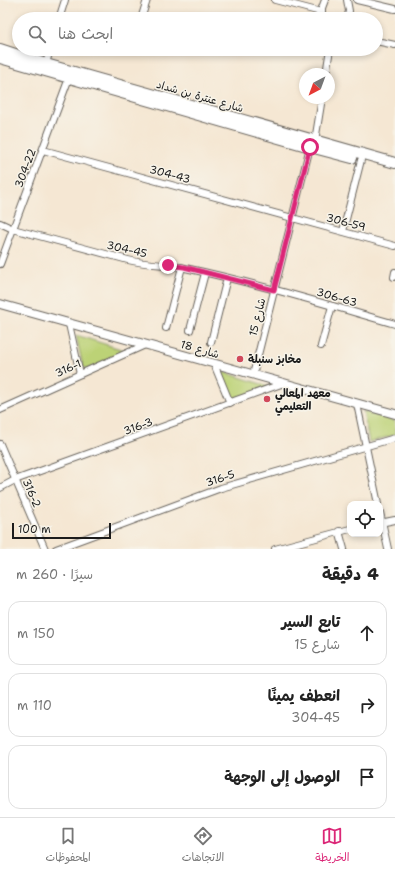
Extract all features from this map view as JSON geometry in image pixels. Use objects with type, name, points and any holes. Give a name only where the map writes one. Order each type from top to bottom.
[{"type":"main road","name":"شارع عنترة بن شداد","points":[[0,49],[12,53]]},
{"type":"main road","name":"شارع عنترة بن شداد","points":[[21,56],[395,170]]},
{"type":"main road","name":"شارع عنترة بن شداد","points":[[0,58],[312,144],[395,163]]},
{"type":"street","points":[[61,12],[65,0]]},
{"type":"street","points":[[143,12],[147,0]]},
{"type":"street","points":[[275,0],[321,12],[326,0]]},
{"type":"street","points":[[346,0],[349,6],[349,12]]},
{"type":"street","points":[[357,0],[395,9]]},
{"type":"street","points":[[383,43],[395,46]]},
{"type":"street","points":[[46,64],[48,56]]},
{"type":"street","points":[[327,68],[329,56]]},
{"type":"street","name":"304-22","points":[[0,264],[69,78]]},
{"type":"street","name":"شارع 15","points":[[253,375],[312,144],[321,104]]},
{"type":"street","name":"304-43","points":[[43,150],[292,218]]},
{"type":"street","points":[[344,231],[361,160]]},
{"type":"street","name":"306-59","points":[[292,218],[395,246]]},
{"type":"street","name":"304-45","points":[[0,223],[13,229],[134,262],[182,267],[274,290]]},
{"type":"street","points":[[166,328],[182,267]]},
{"type":"street","points":[[190,330],[205,272]]},
{"type":"street","points":[[211,342],[227,278]]},
{"type":"street","name":"306-63","points":[[274,290],[395,324]]},
{"type":"street","name":"شارع 18","points":[[0,304],[395,414]]},
{"type":"street","points":[[321,346],[332,306]]},
{"type":"street","points":[[70,324],[80,374]]},
{"type":"street","name":"316-1","points":[[0,410],[145,345]]},
{"type":"street","points":[[214,364],[230,403]]},
{"type":"street","name":"316-3","points":[[0,488],[16,480],[284,383]]},
{"type":"street","points":[[357,404],[377,501]]},
{"type":"street","name":"316-5","points":[[56,549],[221,488],[366,448],[395,438]]},
{"type":"street","name":"316-2","points":[[0,444],[45,549]]},
{"type":"street","points":[[383,523],[395,520]]},
{"type":"street","points":[[275,549],[347,530]]},
{"type":"street","points":[[383,530],[388,549]]},
{"type":"street","points":[[339,531],[344,549]]},
{"type":"green space","points":[[76,335],[127,351],[88,369],[83,367]]},
{"type":"green space","points":[[220,371],[271,387],[231,399]]},
{"type":"green space","points":[[363,411],[395,421],[395,435],[369,442]]},
{"type":"place","name":"مخابز سنبلة","points":[[240,359]]},
{"type":"place","name":"معهد المعالي التعليمي","points":[[267,399]]},
{"type":"route","points":[[168,265],[184,267],[274,290],[310,147]]}]
